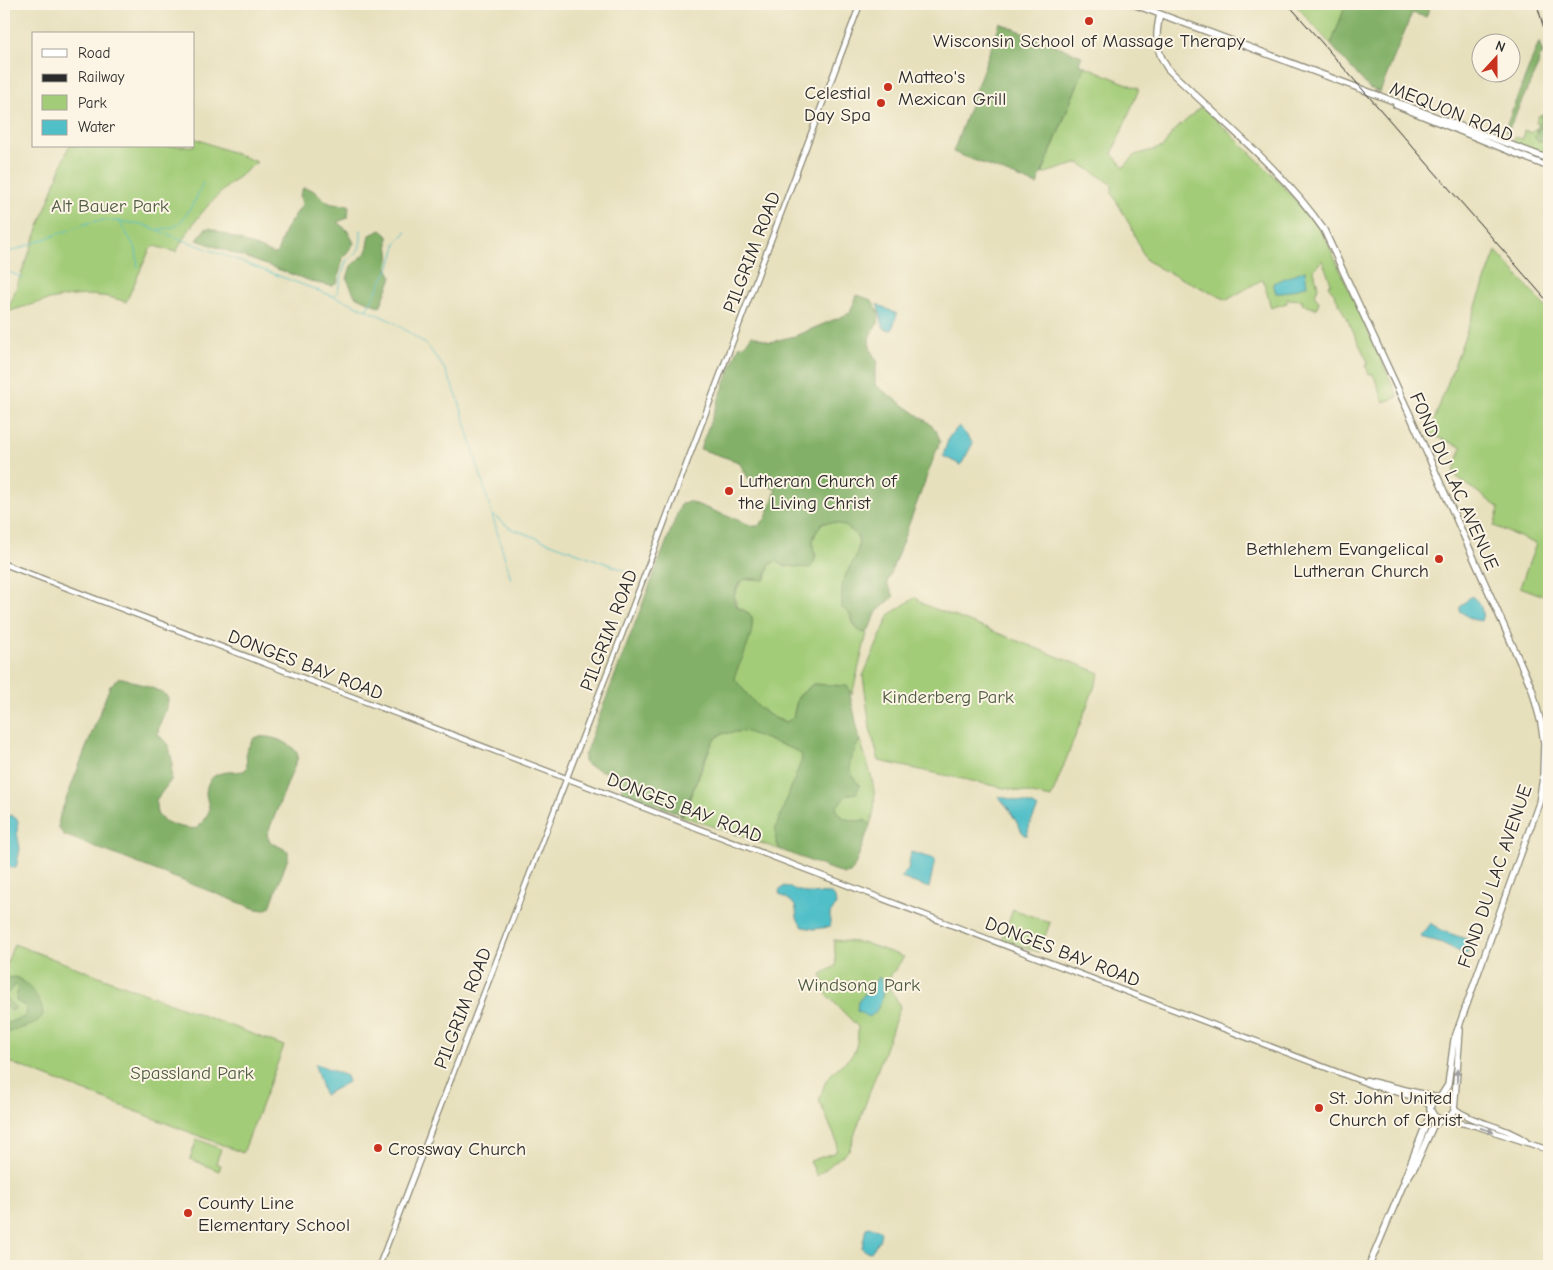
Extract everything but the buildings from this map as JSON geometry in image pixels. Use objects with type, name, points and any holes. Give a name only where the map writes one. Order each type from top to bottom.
[{"type":"main road","name":"MEQUON ROAD","points":[[1133,4],[1549,160]]},
{"type":"main road","name":"FOND DU LAC AVENUE","points":[[1160,14],[1156,30],[1156,47],[1168,69],[1288,184],[1324,230],[1410,415],[1532,689],[1543,728],[1544,754],[1539,803],[1454,1040],[1448,1085],[1438,1096]]},
{"type":"main road","name":"MEQUON ROAD","points":[[1372,94],[1549,167]]},
{"type":"main road","points":[[1543,728],[1549,734]]},
{"type":"main road","points":[[1539,803],[1549,775]]},
{"type":"main road","name":"FOND DU LAC AVENUE","points":[[1454,1107],[1462,1018]]},
{"type":"main road","points":[[1370,1266],[1403,1185],[1430,1109],[1438,1096],[1450,1099],[1454,1107],[1451,1116],[1433,1126],[1415,1166],[1403,1185]]},
{"type":"main road","points":[[1430,1109],[1434,1116],[1443,1120]]},
{"type":"street","name":"PILGRIM ROAD","points":[[379,1266],[567,779],[860,4]]},
{"type":"street","name":"DONGES BAY ROAD","points":[[4,564],[1374,1086],[1422,1099],[1430,1109]]},
{"type":"street","name":"DONGES BAY ROAD","points":[[1355,1078],[1438,1096]]},
{"type":"street","points":[[1454,1107],[1469,1118],[1514,1132],[1529,1143]]},
{"type":"street","points":[[1443,1120],[1476,1126],[1549,1150]]},
{"type":"green space","points":[[1295,4],[1346,4],[1331,45]]},
{"type":"green space","points":[[1346,4],[1431,4],[1426,17],[1412,13],[1380,92],[1369,88],[1331,45]]},
{"type":"green space","points":[[1000,23],[1082,56],[1079,63],[1085,66],[1037,185],[953,152]]},
{"type":"green space","points":[[1539,42],[1543,54],[1539,58],[1538,66],[1507,133],[1505,131],[1509,118]]},
{"type":"green space","points":[[1085,66],[1139,89],[1112,154],[1124,167],[1135,155],[1163,147],[1172,133],[1202,106],[1274,176],[1312,218],[1326,239],[1398,397],[1384,402],[1373,374],[1369,374],[1366,367],[1368,362],[1334,293],[1328,286],[1331,283],[1322,260],[1314,270],[1318,287],[1315,295],[1319,302],[1316,309],[1302,304],[1303,300],[1287,299],[1287,303],[1271,308],[1263,279],[1227,300],[1159,268],[1145,259],[1132,229],[1112,193],[1112,184],[1079,163],[1042,174]]},
{"type":"green space","points":[[1539,115],[1549,115],[1549,157],[1512,142],[1515,137],[1523,139],[1524,130],[1532,133],[1539,125],[1536,122]]},
{"type":"green space","points":[[1542,115],[1549,115],[1549,141],[1538,141],[1534,137],[1538,133],[1536,129],[1541,129],[1538,125],[1541,123]]},
{"type":"green space","name":"Alt Bauer Park","points":[[195,138],[257,162],[211,202],[193,225],[176,252],[154,246],[150,249],[126,302],[112,298],[82,295],[36,303],[7,312],[68,148],[195,148]]},
{"type":"green space","points":[[303,188],[312,190],[332,204],[349,205],[348,218],[337,222],[347,230],[354,243],[343,258],[337,283],[332,286],[316,283],[197,240],[205,229],[210,228],[274,254],[277,253],[285,230],[302,205],[300,195]]},
{"type":"green space","points":[[381,230],[388,236],[389,256],[387,268],[392,277],[380,307],[355,296],[347,279],[351,266],[367,252],[370,235]]},
{"type":"green space","points":[[1496,251],[1549,311],[1549,598],[1520,587],[1536,544],[1494,526],[1499,508],[1453,474],[1462,447],[1429,434]]},
{"type":"green space","points":[[857,295],[872,300],[879,313],[878,324],[871,333],[869,343],[878,362],[875,373],[875,385],[929,423],[936,430],[940,441],[887,583],[894,596],[877,612],[867,633],[858,630],[850,614],[842,608],[842,586],[858,549],[858,537],[850,529],[838,523],[822,523],[814,536],[815,560],[810,568],[784,566],[776,561],[770,564],[764,580],[747,579],[740,582],[734,599],[735,605],[751,616],[752,626],[749,642],[734,678],[763,711],[770,716],[787,722],[793,717],[798,697],[813,684],[848,686],[860,739],[851,757],[850,767],[854,779],[860,786],[856,793],[847,795],[836,807],[844,818],[856,821],[865,820],[870,825],[854,868],[850,873],[844,874],[781,850],[777,842],[776,827],[802,759],[801,754],[795,750],[744,731],[721,734],[713,741],[683,815],[622,792],[620,778],[587,765],[584,762],[584,756],[681,504],[688,501],[753,526],[758,526],[766,518],[776,490],[758,479],[751,483],[739,462],[700,449],[739,346],[745,345],[752,335],[770,342],[795,336],[850,313]]},
{"type":"green space","points":[[833,522],[844,525],[857,536],[858,554],[847,572],[845,583],[853,624],[867,633],[852,695],[848,686],[813,684],[798,697],[793,717],[787,722],[770,716],[763,711],[733,678],[746,648],[752,624],[750,614],[737,607],[734,595],[742,580],[766,578],[770,564],[776,561],[784,566],[810,567],[816,555],[813,546],[815,535],[822,523]]},
{"type":"green space","name":"Kinderberg Park","points":[[916,597],[923,604],[1100,673],[1051,798],[879,761],[870,728],[863,676],[890,614]]},
{"type":"green space","points":[[118,678],[160,691],[168,697],[158,734],[169,746],[172,761],[171,780],[156,800],[156,803],[157,813],[169,823],[182,827],[198,828],[209,812],[206,793],[211,779],[220,773],[244,771],[247,767],[246,751],[254,738],[266,737],[280,740],[292,747],[296,752],[298,757],[267,835],[270,842],[288,851],[288,858],[270,907],[264,910],[256,909],[64,835],[60,830],[60,815],[110,686]]},
{"type":"green space","points":[[737,730],[770,739],[788,746],[801,754],[802,759],[777,845],[781,850],[679,815],[683,815],[713,741],[721,734]]},
{"type":"green space","points":[[860,739],[870,771],[874,793],[875,803],[870,825],[865,820],[856,821],[844,817],[836,807],[848,789],[851,756]]},
{"type":"green space","points":[[1013,909],[1050,923],[1039,952],[1002,940]]},
{"type":"green space","name":"Windsong Park","points":[[834,940],[865,943],[904,957],[891,975],[888,987],[900,1007],[849,1150],[817,1176],[810,1161],[836,1152],[837,1142],[819,1100],[828,1078],[854,1052],[858,1027],[827,995],[821,974],[836,966]]},
{"type":"green space","name":"Spassland Park","points":[[14,944],[284,1046],[243,1153],[4,1060],[4,971]]},
{"type":"green space","points":[[16,977],[34,993],[40,1003],[43,1014],[39,1020],[30,1026],[13,1030],[4,1037],[4,1024],[24,1017],[27,1011],[25,1006],[16,1001],[18,987],[15,985],[5,996],[16,1008],[11,1011],[4,1005],[4,978]]},
{"type":"green space","points":[[197,1139],[221,1149],[216,1163],[221,1165],[219,1171],[190,1159]]},
{"type":"water","points":[[1305,270],[1307,285],[1283,293],[1276,293],[1273,283]]},
{"type":"water","points":[[877,304],[897,314],[892,330],[885,329]]},
{"type":"water","points":[[959,426],[973,443],[961,465],[943,456],[949,437]]},
{"type":"water","points":[[1471,596],[1481,607],[1481,621],[1471,619],[1460,611],[1460,607]]},
{"type":"water","points":[[998,796],[1038,808],[1027,835],[1024,835],[1009,809]]},
{"type":"water","points":[[11,815],[18,820],[17,832],[20,849],[16,868],[7,867],[4,864],[4,817]]},
{"type":"water","points":[[911,852],[935,859],[929,888],[901,878],[908,869]]},
{"type":"water","points":[[784,886],[806,893],[831,894],[835,898],[836,905],[830,914],[830,927],[814,929],[803,927],[799,922],[793,903],[780,895],[779,891]]},
{"type":"water","points":[[1430,923],[1443,931],[1475,942],[1466,955],[1442,943],[1420,937]]},
{"type":"water","points":[[879,977],[883,993],[880,1005],[869,1017],[857,1011],[858,1002]]},
{"type":"water","points":[[317,1064],[346,1076],[348,1082],[324,1095],[315,1065]]},
{"type":"water","points":[[866,1228],[878,1229],[881,1233],[879,1241],[871,1252],[865,1251],[862,1247]]},
{"type":"waterway","points":[[159,229],[176,226],[186,216],[203,183]]},
{"type":"waterway","points":[[4,254],[91,222],[106,220],[141,224],[351,303],[392,321],[427,345],[444,368],[458,398],[511,579]]},
{"type":"waterway","points":[[119,221],[136,249],[138,267]]},
{"type":"waterway","points":[[334,296],[337,293],[346,261],[355,255],[359,248],[361,230]]},
{"type":"waterway","points":[[366,310],[390,266],[397,242],[406,232]]},
{"type":"waterway","points":[[4,270],[23,278]]},
{"type":"waterway","points":[[493,515],[510,528],[632,573]]},
{"type":"railway","points":[[1288,4],[1549,303]]},
{"type":"railway","points":[[1537,4],[1549,47]]},
{"type":"place","name":"Wisconsin School of Massage Therapy","points":[[1089,21]]},
{"type":"place","name":"Matteo's Mexican Grill","points":[[888,87]]},
{"type":"place","name":"Celestial Day Spa","points":[[881,103]]},
{"type":"place","name":"Lutheran Church of the Living Christ","points":[[729,491]]},
{"type":"place","name":"Bethlehem Evangelical Lutheran Church","points":[[1439,559]]},
{"type":"place","name":"St. John United Church of Christ","points":[[1319,1108]]},
{"type":"place","name":"Crossway Church","points":[[378,1148]]},
{"type":"place","name":"County Line Elementary School","points":[[188,1213]]}]
